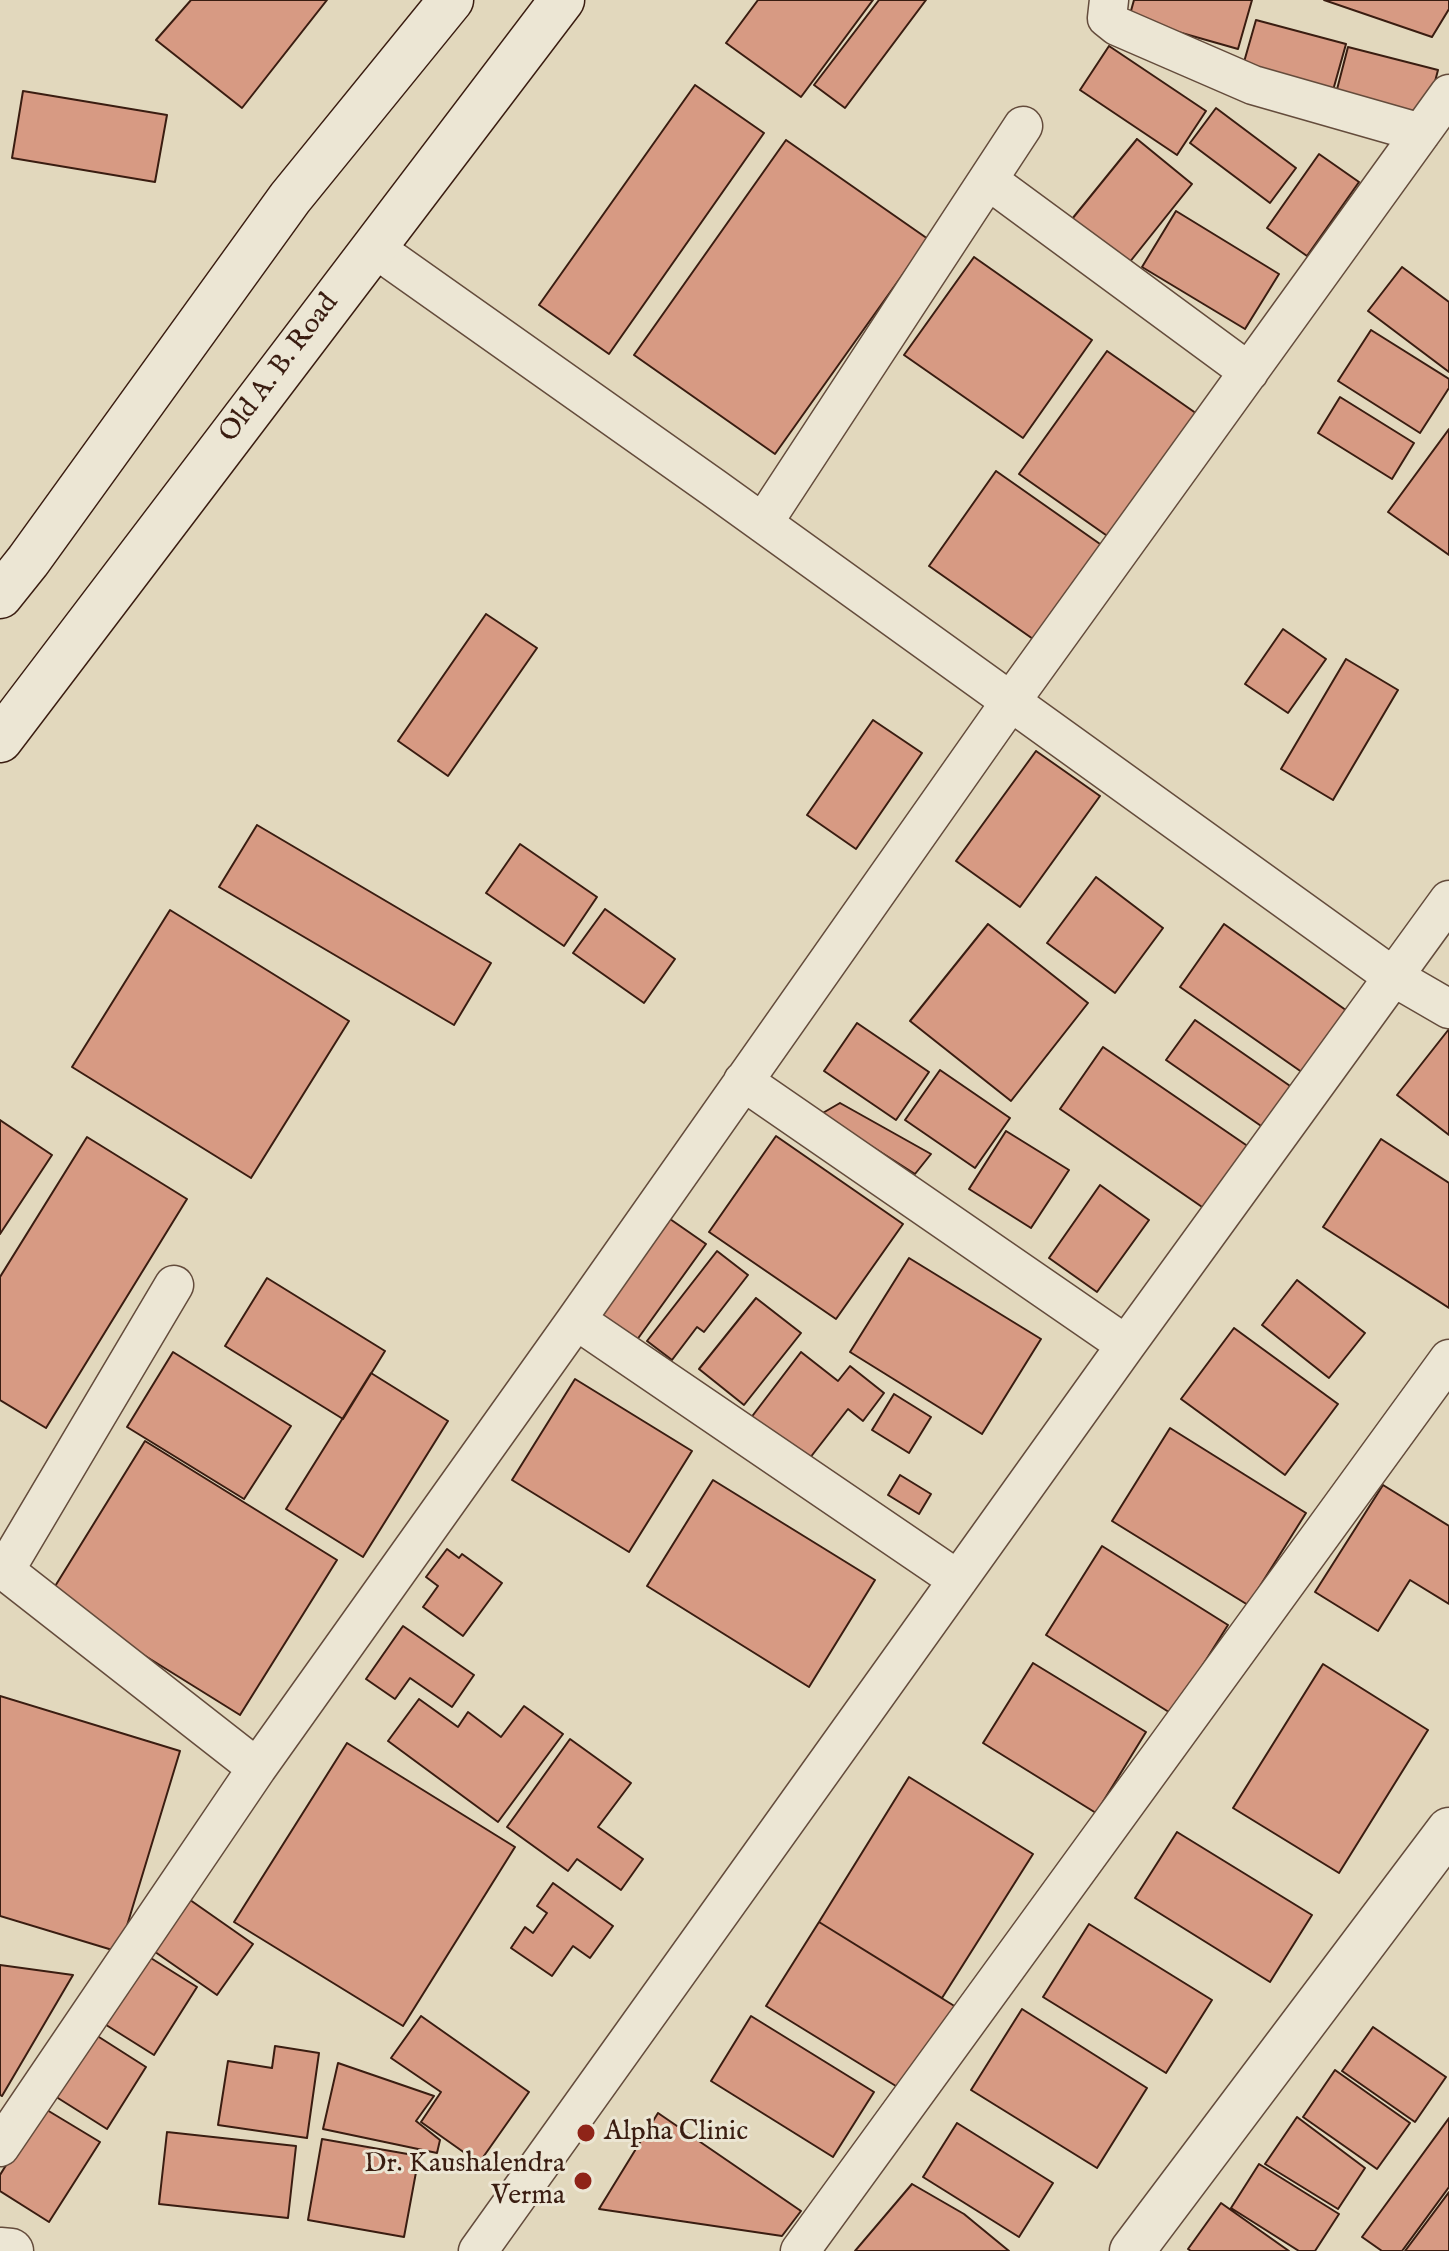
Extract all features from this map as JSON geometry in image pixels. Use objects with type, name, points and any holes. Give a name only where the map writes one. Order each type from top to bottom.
[{"type":"main road","points":[[0,596],[290,198],[451,0]]},
{"type":"main road","name":"Old A. B. Road","points":[[0,740],[562,0]]},
{"type":"main road","points":[[1132,2251],[1449,1830]]},
{"type":"main road","points":[[0,2250],[11,2251]]},
{"type":"street","points":[[1109,0],[1107,18],[1117,26],[1253,85],[1421,133]]},
{"type":"street","points":[[0,2147],[257,1768],[1011,701],[1449,94]]},
{"type":"street","points":[[763,523],[1023,126]]},
{"type":"street","points":[[988,180],[1249,372]]},
{"type":"street","points":[[373,247],[763,523],[1392,976],[1449,1009]]},
{"type":"street","points":[[478,2251],[1126,1345],[1449,900]]},
{"type":"street","points":[[743,1081],[1126,1345]]},
{"type":"street","points":[[174,1285],[3,1569],[257,1768]]},
{"type":"street","points":[[576,1320],[958,1580]]},
{"type":"street","points":[[800,2251],[1449,1359]]},
{"type":"building","points":[[191,0],[327,0],[242,108],[156,40]]},
{"type":"building","points":[[758,0],[873,0],[801,97],[726,43]]},
{"type":"building","points":[[879,0],[926,0],[845,108],[814,85]]},
{"type":"building","points":[[1134,0],[1252,0],[1238,49],[1129,18]]},
{"type":"building","points":[[1324,0],[1449,0],[1449,9],[1432,37]]},
{"type":"building","points":[[1256,20],[1346,44],[1330,101],[1240,76]]},
{"type":"building","points":[[1109,46],[1206,111],[1177,155],[1080,90]]},
{"type":"building","points":[[1348,47],[1438,70],[1424,124],[1334,101]]},
{"type":"building","points":[[695,85],[764,133],[609,354],[539,305]]},
{"type":"building","points":[[23,91],[167,115],[155,182],[12,158]]},
{"type":"building","points":[[1216,108],[1296,168],[1270,203],[1190,143]]},
{"type":"building","points":[[1137,139],[1192,184],[1129,263],[1072,219]]},
{"type":"building","points":[[786,140],[928,239],[775,454],[634,355]]},
{"type":"building","points":[[1319,154],[1359,182],[1307,256],[1267,228]]},
{"type":"building","points":[[1176,211],[1279,274],[1245,329],[1142,267]]},
{"type":"building","points":[[974,257],[1092,340],[1023,438],[904,355]]},
{"type":"building","points":[[1402,267],[1449,302],[1449,372],[1368,311]]},
{"type":"building","points":[[1371,330],[1449,379],[1449,388],[1420,433],[1338,381]]},
{"type":"building","points":[[1107,351],[1210,423],[1123,547],[1019,474]]},
{"type":"building","points":[[1340,397],[1414,443],[1392,479],[1318,433]]},
{"type":"building","points":[[1449,429],[1449,555],[1388,512]]},
{"type":"building","points":[[996,471],[1110,551],[1043,646],[929,566]]},
{"type":"building","points":[[486,614],[537,648],[448,776],[398,741]]},
{"type":"building","points":[[1283,629],[1326,659],[1288,713],[1245,684]]},
{"type":"building","points":[[1346,659],[1398,690],[1333,800],[1281,769]]},
{"type":"building","points":[[873,720],[922,753],[856,849],[807,815]]},
{"type":"building","points":[[1036,751],[1100,796],[1020,907],[956,861]]},
{"type":"building","points":[[257,825],[491,963],[454,1025],[219,887]]},
{"type":"building","points":[[520,844],[597,897],[564,946],[486,893]]},
{"type":"building","points":[[1096,877],[1163,928],[1115,993],[1047,943]]},
{"type":"building","points":[[605,909],[675,959],[644,1003],[573,953]]},
{"type":"building","points":[[170,910],[349,1021],[251,1178],[72,1067]]},
{"type":"building","points":[[988,924],[1088,1003],[1011,1101],[910,1021]]},
{"type":"building","points":[[1224,924],[1350,1013],[1306,1075],[1180,987]]},
{"type":"building","points":[[1195,1020],[1293,1088],[1264,1128],[1166,1060]]},
{"type":"building","points":[[857,1023],[929,1072],[896,1120],[824,1071]]},
{"type":"building","points":[[1449,1029],[1449,1135],[1397,1095]]},
{"type":"building","points":[[1103,1047],[1249,1147],[1205,1209],[1060,1109]]},
{"type":"building","points":[[940,1070],[1010,1118],[975,1168],[905,1120]]},
{"type":"building","points":[[840,1103],[931,1154],[915,1174],[821,1114]]},
{"type":"building","points":[[0,1120],[52,1155],[0,1234]]},
{"type":"building","points":[[1006,1131],[1069,1170],[1031,1228],[969,1189]]},
{"type":"building","points":[[776,1136],[903,1224],[836,1319],[709,1232]]},
{"type":"building","points":[[87,1137],[187,1199],[46,1428],[0,1400],[0,1277]]},
{"type":"building","points":[[1381,1139],[1449,1183],[1449,1308],[1323,1227]]},
{"type":"building","points":[[1100,1185],[1149,1220],[1097,1292],[1049,1258]]},
{"type":"building","points":[[670,1219],[706,1244],[634,1344],[599,1319]]},
{"type":"building","points":[[717,1251],[748,1275],[704,1332],[697,1327],[672,1360],[647,1341]]},
{"type":"building","points":[[909,1258],[1041,1339],[982,1434],[850,1352]]},
{"type":"building","points":[[267,1278],[385,1351],[343,1419],[225,1346]]},
{"type":"building","points":[[1297,1280],[1365,1333],[1329,1378],[1262,1325]]},
{"type":"building","points":[[756,1298],[801,1333],[744,1405],[699,1369]]},
{"type":"building","points":[[1234,1328],[1338,1404],[1285,1475],[1181,1399]]},
{"type":"building","points":[[173,1352],[291,1426],[244,1499],[127,1427]]},
{"type":"building","points":[[801,1352],[838,1381],[850,1366],[884,1393],[863,1421],[848,1409],[806,1463],[747,1423]]},
{"type":"building","points":[[371,1373],[448,1421],[363,1557],[286,1509]]},
{"type":"building","points":[[575,1379],[692,1451],[629,1552],[512,1480]]},
{"type":"building","points":[[894,1394],[931,1417],[909,1453],[872,1430]]},
{"type":"building","points":[[1170,1428],[1306,1513],[1248,1605],[1112,1521]]},
{"type":"building","points":[[145,1441],[337,1560],[240,1715],[49,1596]]},
{"type":"building","points":[[900,1475],[931,1494],[919,1514],[888,1495]]},
{"type":"building","points":[[713,1480],[875,1580],[809,1687],[647,1586]]},
{"type":"building","points":[[1383,1485],[1449,1526],[1449,1604],[1410,1580],[1378,1631],[1315,1592]]},
{"type":"building","points":[[1102,1546],[1228,1625],[1172,1714],[1046,1635]]},
{"type":"building","points":[[447,1549],[459,1558],[462,1554],[502,1583],[463,1636],[423,1607],[438,1586],[426,1577]]},
{"type":"building","points":[[403,1626],[474,1675],[452,1707],[410,1678],[395,1699],[366,1679]]},
{"type":"building","points":[[1033,1663],[1146,1732],[1096,1813],[983,1743]]},
{"type":"building","points":[[1323,1664],[1428,1730],[1339,1873],[1233,1808]]},
{"type":"building","points":[[0,1696],[180,1751],[119,1952],[0,1916]]},
{"type":"building","points":[[419,1699],[458,1727],[468,1712],[501,1737],[524,1706],[563,1734],[498,1822],[388,1741]]},
{"type":"building","points":[[570,1739],[631,1783],[598,1827],[643,1859],[621,1890],[577,1859],[568,1871],[507,1827]]},
{"type":"building","points":[[347,1743],[515,1847],[403,2026],[234,1922]]},
{"type":"building","points":[[909,1777],[1033,1854],[942,1998],[819,1922]]},
{"type":"building","points":[[1177,1832],[1312,1915],[1270,1982],[1135,1898]]},
{"type":"building","points":[[553,1883],[613,1926],[590,1958],[573,1946],[552,1976],[511,1948],[525,1927],[533,1933],[547,1913],[537,1906]]},
{"type":"building","points":[[183,1895],[253,1944],[217,1995],[148,1947]]},
{"type":"building","points":[[819,1922],[956,2007],[904,2091],[766,2006]]},
{"type":"building","points":[[1089,1924],[1212,2000],[1166,2073],[1043,1997]]},
{"type":"building","points":[[146,1955],[197,1987],[154,2055],[103,2023]]},
{"type":"building","points":[[0,1965],[73,1975],[2,2096],[0,2095]]},
{"type":"building","points":[[1022,2009],[1147,2088],[1097,2168],[971,2090]]},
{"type":"building","points":[[421,2016],[529,2092],[479,2163],[421,2122],[441,2092],[391,2058]]},
{"type":"building","points":[[751,2016],[874,2092],[833,2157],[711,2081]]},
{"type":"building","points":[[1373,2027],[1446,2077],[1415,2122],[1342,2071]]},
{"type":"building","points":[[88,2030],[146,2067],[107,2129],[50,2093]]},
{"type":"building","points":[[275,2046],[319,2053],[307,2138],[218,2125],[228,2061],[272,2068]]},
{"type":"building","points":[[338,2063],[434,2096],[416,2121],[440,2140],[437,2153],[323,2129]]},
{"type":"building","points":[[1335,2070],[1410,2123],[1377,2169],[1303,2117]]},
{"type":"building","points":[[42,2107],[100,2142],[49,2222],[0,2191],[0,2175]]},
{"type":"building","points":[[658,2113],[801,2211],[782,2236],[599,2209]]},
{"type":"building","points":[[1297,2117],[1365,2168],[1338,2209],[1265,2164]]},
{"type":"building","points":[[1449,2118],[1449,2187],[1402,2251],[1382,2251],[1362,2237]]},
{"type":"building","points":[[957,2123],[1053,2183],[1019,2237],[923,2177]]},
{"type":"building","points":[[167,2132],[296,2146],[288,2218],[159,2204]]},
{"type":"building","points":[[322,2139],[419,2156],[404,2237],[308,2220]]},
{"type":"building","points":[[1259,2164],[1339,2214],[1315,2251],[1299,2251],[1231,2208]]},
{"type":"building","points":[[912,2184],[964,2214],[1009,2251],[855,2251]]},
{"type":"building","points":[[1449,2192],[1449,2251],[1405,2251]]},
{"type":"building","points":[[1221,2203],[1289,2251],[1188,2249]]},
{"type":"place","name":"Alpha Clinic","points":[[586,2133]]},
{"type":"place","name":"Dr. Kaushalendra Verma","points":[[583,2181]]}]
